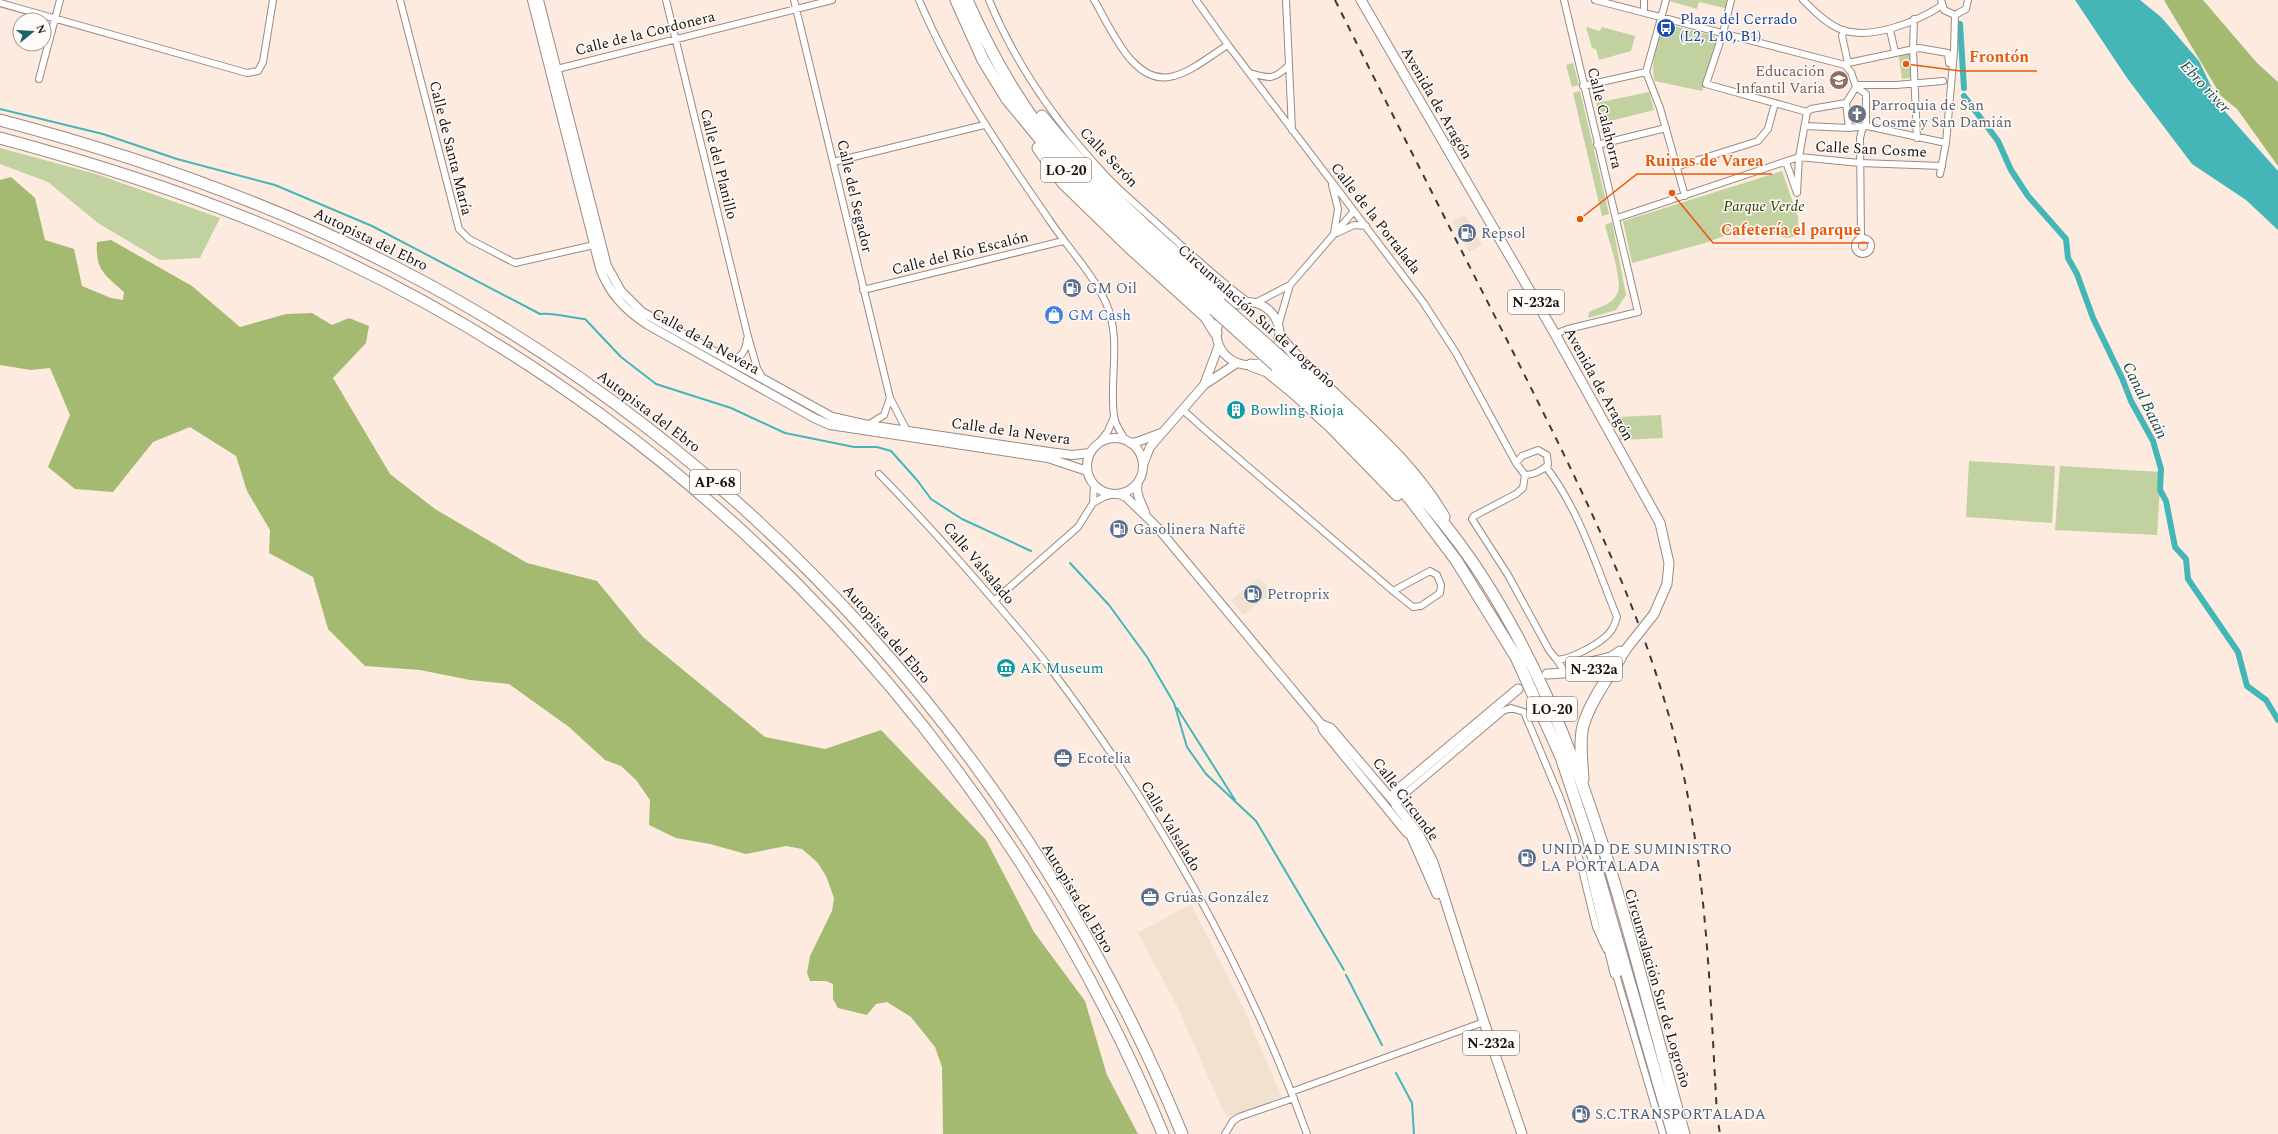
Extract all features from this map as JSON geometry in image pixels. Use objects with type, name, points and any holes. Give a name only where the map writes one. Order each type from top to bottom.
[{"type":"highway","name":"Circunvalación Sur de Logroño","points":[[956,0],[983,60],[1007,99],[1082,190],[1217,306],[1377,447],[1459,544],[1502,610],[1546,695],[1584,789],[1604,851],[1684,1134]]},
{"type":"highway","name":"Circunvalación Sur de Logroño","points":[[967,0],[996,60],[1034,117],[1062,154],[1099,192],[1217,306]]},
{"type":"highway","points":[[996,60],[1061,139],[1089,170],[1174,250],[1239,303]]},
{"type":"highway","points":[[1007,99],[1063,182],[1131,249],[1206,317],[1216,333]]},
{"type":"highway","name":"Autopista del Ebro","points":[[0,120],[87,144],[202,182],[300,221],[396,267],[476,311],[578,376],[651,430],[721,488],[789,550],[857,620],[931,707],[986,780],[1052,880],[1098,960],[1140,1040],[1182,1134]]},
{"type":"highway","name":"Autopista del Ebro","points":[[0,138],[99,165],[198,199],[283,233],[387,282],[474,330],[551,379],[624,431],[696,489],[770,555],[849,638],[909,707],[964,780],[1020,862],[1079,961],[1121,1043],[1163,1134]]},
{"type":"highway","points":[[1279,342],[1365,423],[1410,470],[1435,503],[1459,544]]},
{"type":"highway","name":"Circunvalación Sur de Logroño","points":[[1279,362],[1346,429],[1393,479],[1440,538],[1516,657],[1561,757],[1587,835],[1673,1134]]},
{"type":"highway","points":[[1251,365],[1267,371],[1330,427],[1406,505],[1469,583]]},
{"type":"highway","points":[[1584,789],[1581,741],[1583,726],[1601,688],[1620,658]]},
{"type":"highway","points":[[1587,835],[1589,861],[1616,973]]},
{"type":"main road","name":"Calle de la Nevera","points":[[532,0],[603,277],[618,301],[635,317],[814,418],[830,425],[1048,458],[1087,470]]},
{"type":"main road","name":"Calle de la Nevera","points":[[539,0],[599,235],[613,279],[631,303],[642,312],[728,361],[832,417],[868,425],[906,429],[1049,452],[1072,455],[1090,453]]},
{"type":"main road","name":"Avenida de Aragón","points":[[1361,0],[1555,334],[1660,523],[1669,563],[1667,584],[1654,614],[1620,658],[1610,665],[1594,670],[1547,674],[1611,657],[1631,643]]},
{"type":"main road","points":[[1239,303],[1257,302],[1274,314],[1279,323],[1279,342]]},
{"type":"main road","points":[[1219,322],[1216,333],[1219,345],[1229,359],[1237,363],[1251,365],[1263,362]]},
{"type":"main road","points":[[1204,385],[1219,345]]},
{"type":"main road","points":[[1164,432],[1137,442],[1113,439],[1098,444],[1090,453],[1087,470],[1094,485],[1100,490],[1117,494],[1133,487],[1138,482],[1142,466],[1150,447],[1164,432],[1204,385],[1237,363]]},
{"type":"main road","points":[[1128,442],[1138,451],[1142,466]]},
{"type":"main road","name":"Calle Circunde","points":[[1138,482],[1136,487],[1138,497],[1148,516]]},
{"type":"main road","name":"Calle Circunde","points":[[1117,494],[1126,496],[1148,516],[1321,724],[1324,730],[1411,838],[1428,869],[1455,945],[1461,952]]},
{"type":"main road","points":[[1357,771],[1368,778],[1384,797],[1394,797],[1518,690]]},
{"type":"main road","name":"Calle Circunde","points":[[1321,724],[1331,728],[1394,797],[1419,835],[1433,862],[1461,952],[1522,1134]]},
{"type":"main road","name":"N-232a","points":[[1394,797],[1391,806],[1408,827],[1411,838]]},
{"type":"street","points":[[39,79],[60,0]]},
{"type":"street","points":[[0,3],[247,73],[258,71],[263,62],[273,0]]},
{"type":"street","name":"Calle de Santa María","points":[[400,0],[459,229],[469,239],[515,263],[594,245]]},
{"type":"street","name":"Calle del Planillo","points":[[666,0],[747,333],[757,368],[763,380]]},
{"type":"street","name":"Calle del Segador","points":[[794,0],[890,398],[906,429]]},
{"type":"street","name":"Calle de la Cordonera","points":[[557,69],[832,0]]},
{"type":"street","points":[[919,0],[957,79],[984,125],[1099,291],[1110,314],[1114,342],[1114,417],[1108,431],[1098,444]]},
{"type":"street","name":"Calle Serón","points":[[989,0],[1001,29],[1044,101],[1068,133],[1107,177],[1221,282],[1239,303]]},
{"type":"street","points":[[1094,0],[1133,62],[1149,76],[1161,78],[1175,76],[1228,45]]},
{"type":"street","name":"Calle de la Portalada","points":[[1196,0],[1228,45],[1442,328],[1516,463],[1525,475]]},
{"type":"street","points":[[1286,0],[1292,130]]},
{"type":"street","name":"Calle Calahorra","points":[[1555,334],[1568,329],[1638,312],[1617,218],[1583,86],[1564,0]]},
{"type":"street","points":[[1595,0],[1723,34],[1846,64],[1895,52],[1919,48],[1948,54],[1949,65],[1952,68]]},
{"type":"street","points":[[1644,0],[1644,12]]},
{"type":"street","points":[[1666,0],[1646,72],[1666,128],[1685,196]]},
{"type":"street","points":[[1731,0],[1723,34],[1706,84],[1807,112],[1811,109],[1846,103]]},
{"type":"street","points":[[1803,0],[1826,21],[1844,30],[1855,32],[1890,30],[1914,19],[1941,3],[1947,12],[1955,15],[1966,9],[1968,0]]},
{"type":"street","points":[[1940,174],[1946,143],[1955,15]]},
{"type":"street","points":[[1914,19],[1913,49],[1918,138]]},
{"type":"street","points":[[1844,30],[1842,36],[1846,64],[1851,72],[1856,86],[1866,94],[1867,100],[1866,124],[1863,126],[1860,138],[1861,239]]},
{"type":"street","points":[[1890,30],[1895,52]]},
{"type":"street","points":[[1250,73],[1272,78],[1278,75],[1289,64]]},
{"type":"street","points":[[1583,86],[1646,72]]},
{"type":"street","points":[[1856,86],[1916,84],[1943,81]]},
{"type":"street","points":[[1849,128],[1846,103],[1856,86]]},
{"type":"street","points":[[1676,167],[1758,141],[1768,129],[1775,103]]},
{"type":"street","points":[[1786,162],[1797,193],[1799,157],[1806,126],[1807,112]]},
{"type":"street","points":[[833,162],[984,125]]},
{"type":"street","points":[[1806,126],[1849,128],[1863,126],[1946,143]]},
{"type":"street","points":[[1597,145],[1666,128]]},
{"type":"street","points":[[1617,218],[1799,157]]},
{"type":"street","name":"Calle San Cosme","points":[[1799,157],[1860,163],[1942,166]]},
{"type":"street","points":[[1331,181],[1338,209],[1334,234]]},
{"type":"street","points":[[1257,302],[1290,285],[1354,210]]},
{"type":"street","points":[[1334,234],[1354,225],[1366,226]]},
{"type":"street","name":"Calle del Río Escalón","points":[[863,290],[1063,241]]},
{"type":"street","points":[[1279,323],[1290,285]]},
{"type":"street","name":"Calle del Planillo","points":[[728,361],[740,357],[745,352],[747,333]]},
{"type":"street","points":[[868,425],[884,416],[890,398]]},
{"type":"street","points":[[1183,410],[1393,591],[1413,608],[1421,606],[1440,593],[1441,585],[1437,575],[1430,571],[1393,591]]},
{"type":"street","points":[[1114,417],[1128,442]]},
{"type":"street","points":[[1516,463],[1522,456],[1538,450],[1547,455],[1548,460],[1546,466],[1536,473],[1525,475],[1523,488],[1516,494],[1474,516],[1472,519],[1508,575],[1549,650],[1563,669]]},
{"type":"street","points":[[1546,466],[1558,482],[1590,548],[1617,617],[1615,626],[1604,638],[1586,650],[1561,660],[1557,660]]},
{"type":"street","name":"Calle Valsalado","points":[[879,474],[936,533],[1050,667],[1108,749],[1176,856],[1237,971],[1292,1095],[1307,1134]]},
{"type":"street","points":[[994,601],[1066,540],[1078,527],[1093,503],[1094,485]]},
{"type":"street","points":[[1093,503],[1104,497],[1117,494]]},
{"type":"street","points":[[1394,797],[1405,794],[1503,711],[1511,708],[1524,712],[1560,798],[1574,837],[1596,927],[1616,973],[1663,1134]]},
{"type":"street","points":[[1225,1134],[1232,1121],[1239,1117],[1292,1095],[1484,1022]]},
{"type":"shaded area","name":"Repsol","points":[[1465,214],[1482,245],[1469,252],[1452,221]]},
{"type":"shaded area","name":"Petroprix","points":[[1259,577],[1272,592],[1244,615],[1231,600]]},
{"type":"shaded area","points":[[1191,904],[1243,1007],[1282,1097],[1228,1117],[1222,1108],[1177,1006],[1138,933]]},
{"type":"green space","points":[[1666,0],[1731,0],[1729,9],[1699,2],[1697,9]]},
{"type":"green space","points":[[2164,0],[2203,0],[2257,63],[2278,82],[2278,166],[2237,109],[2221,96]]},
{"type":"green space","points":[[1663,23],[1719,37],[1702,91],[1655,81],[1653,66],[1655,52]]},
{"type":"green space","points":[[1586,27],[1600,31],[1602,27],[1635,36],[1631,51],[1599,60],[1596,49],[1592,48]]},
{"type":"green space","points":[[1910,49],[1915,77],[1902,79],[1898,51]]},
{"type":"green space","points":[[1573,63],[1579,85],[1572,87],[1566,65]]},
{"type":"green space","points":[[1580,91],[1609,214],[1602,216],[1573,93]]},
{"type":"green space","points":[[1649,92],[1654,110],[1602,123],[1596,103]]},
{"type":"green space","points":[[0,148],[96,174],[220,218],[200,258],[160,260],[98,223],[48,182],[0,164]]},
{"type":"green space","name":"Parque Verde","points":[[1782,171],[1798,217],[1799,235],[1787,238],[1747,230],[1737,231],[1705,243],[1632,263],[1623,221]]},
{"type":"green space","points":[[11,177],[35,198],[45,240],[74,249],[82,286],[111,298],[123,300],[124,292],[103,271],[98,259],[97,242],[111,240],[192,286],[240,327],[286,314],[312,313],[332,325],[349,318],[369,326],[366,343],[333,378],[390,474],[435,509],[527,563],[597,581],[643,637],[765,737],[825,749],[881,730],[986,840],[1034,932],[1085,1001],[1107,1075],[1138,1134],[943,1134],[942,1067],[935,1047],[911,1017],[887,1002],[876,1004],[867,1015],[838,1008],[833,999],[833,984],[826,981],[810,981],[807,973],[810,956],[832,911],[834,898],[826,876],[817,862],[802,849],[786,846],[746,854],[710,844],[676,838],[649,825],[650,800],[636,780],[621,766],[605,760],[569,727],[509,684],[470,680],[420,670],[365,666],[328,629],[313,577],[269,553],[270,530],[247,491],[236,456],[190,427],[153,442],[113,492],[75,489],[48,467],[70,415],[50,368],[31,370],[0,365],[0,180]]},
{"type":"green space","points":[[1612,222],[1626,295],[1616,310],[1588,318],[1589,312],[1612,301],[1615,298],[1619,288],[1615,260],[1605,225]]},
{"type":"green space","points":[[1661,415],[1663,438],[1620,440],[1618,417]]},
{"type":"green space","points":[[1969,461],[2055,466],[2052,523],[1966,517]]},
{"type":"green space","points":[[2060,466],[2161,472],[2157,535],[2055,530]]},
{"type":"water","name":"Ebro river","points":[[2075,0],[2140,0],[2161,17],[2199,61],[2221,107],[2278,171],[2278,230],[2246,200],[2192,164],[2127,78]]},
{"type":"waterway","name":"Canal Batán","points":[[1960,24],[1964,88]]},
{"type":"waterway","name":"Canal Batán","points":[[1964,96],[1998,141],[2011,170],[2028,196],[2066,239],[2068,258],[2077,274],[2093,318],[2122,378],[2131,401],[2153,441],[2161,469],[2160,490],[2166,501],[2175,547],[2186,559],[2188,579],[2238,652],[2247,686],[2266,700],[2278,720]]},
{"type":"waterway","points":[[0,109],[103,134],[177,159],[275,185],[372,226],[540,314],[551,314],[585,319],[621,357],[656,384],[731,408],[785,433],[854,447],[877,447],[891,451],[917,480],[931,499],[962,519],[1031,551]]},
{"type":"waterway","points":[[1070,563],[1109,605],[1147,657],[1174,703],[1187,747],[1206,774],[1256,821],[1344,970]]},
{"type":"waterway","points":[[1177,708],[1235,800]]},
{"type":"waterway","points":[[1346,975],[1382,1045]]},
{"type":"waterway","points":[[1396,1073],[1412,1103],[1414,1134]]},
{"type":"railway","points":[[1335,0],[1575,477],[1615,565],[1649,654],[1664,699],[1678,750],[1689,802],[1697,854],[1708,958],[1717,1115],[1720,1134]]},
{"type":"place","name":"Plaza del Cerrado (L2, L10, B1)","points":[[1666,28]]},
{"type":"place","name":"Frontón","points":[[1906,64]]},
{"type":"place","name":"Educación Infantil Varia","points":[[1839,80]]},
{"type":"place","name":"Parroquia de San Cosme y San Damián","points":[[1857,114]]},
{"type":"place","name":"Cafetería el parque","points":[[1672,193]]},
{"type":"place","name":"Ruinas de Varea","points":[[1580,219]]},
{"type":"place","name":"Repsol","points":[[1467,233]]},
{"type":"place","name":"GM Oil","points":[[1072,288]]},
{"type":"place","name":"GM Cash","points":[[1054,315]]},
{"type":"place","name":"Bowling Rioja","points":[[1236,410]]},
{"type":"place","name":"Gasolinera Naftë","points":[[1119,529]]},
{"type":"place","name":"Petroprix","points":[[1253,594]]},
{"type":"place","name":"AK Museum","points":[[1006,668]]},
{"type":"place","name":"Ecotelia","points":[[1063,758]]},
{"type":"place","name":"UNIDAD DE SUMINISTRO LA PORTALADA","points":[[1527,858]]},
{"type":"place","name":"Grúas González","points":[[1150,897]]},
{"type":"place","name":"S.C.TRANSPORTALADA","points":[[1581,1114]]}]
